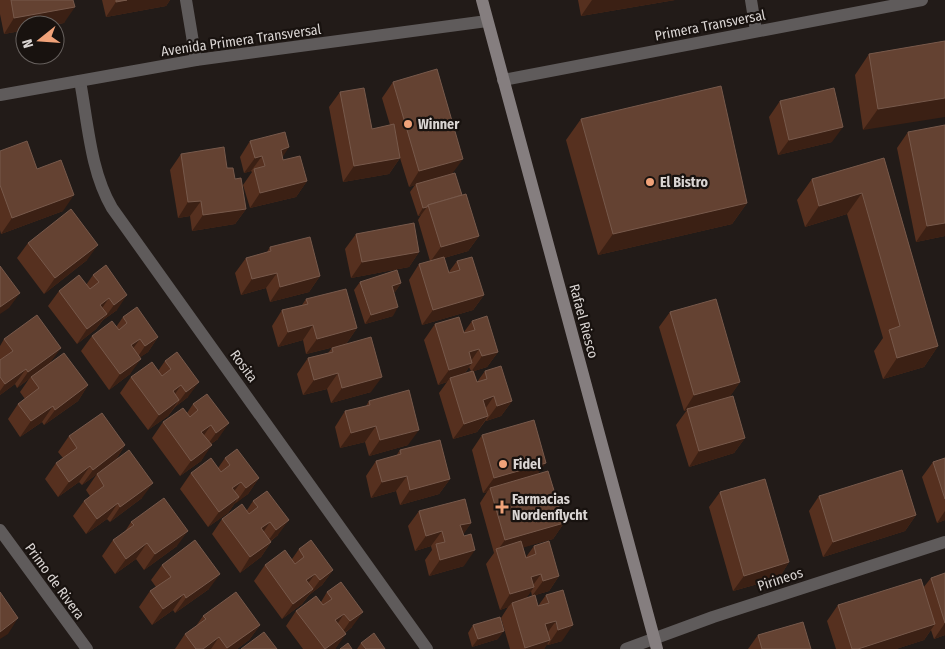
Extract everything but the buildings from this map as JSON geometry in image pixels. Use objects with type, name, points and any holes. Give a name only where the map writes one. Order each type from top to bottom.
[{"type":"main road","name":"Rafael Riesco","points":[[482,0],[656,644]]},
{"type":"street","points":[[186,0],[196,60]]},
{"type":"street","points":[[752,0],[756,31]]},
{"type":"street","name":"Primera Transversal","points":[[503,80],[922,0]]},
{"type":"street","name":"Avenida Primera Transversal","points":[[0,95],[196,60],[487,22]]},
{"type":"street","name":"Rosita","points":[[80,81],[95,168],[112,208],[427,649]]},
{"type":"street","name":"Primo de Rivera","points":[[0,530],[87,649]]},
{"type":"street","name":"Pirineos","points":[[626,649],[656,644],[713,617],[945,542]]},
{"type":"place","name":"Winner","points":[[408,124]]},
{"type":"place","name":"El Bistro","points":[[650,182]]},
{"type":"place","name":"Fidel","points":[[503,464]]},
{"type":"place","name":"Farmacias Nordenflycht","points":[[502,507]]}]
